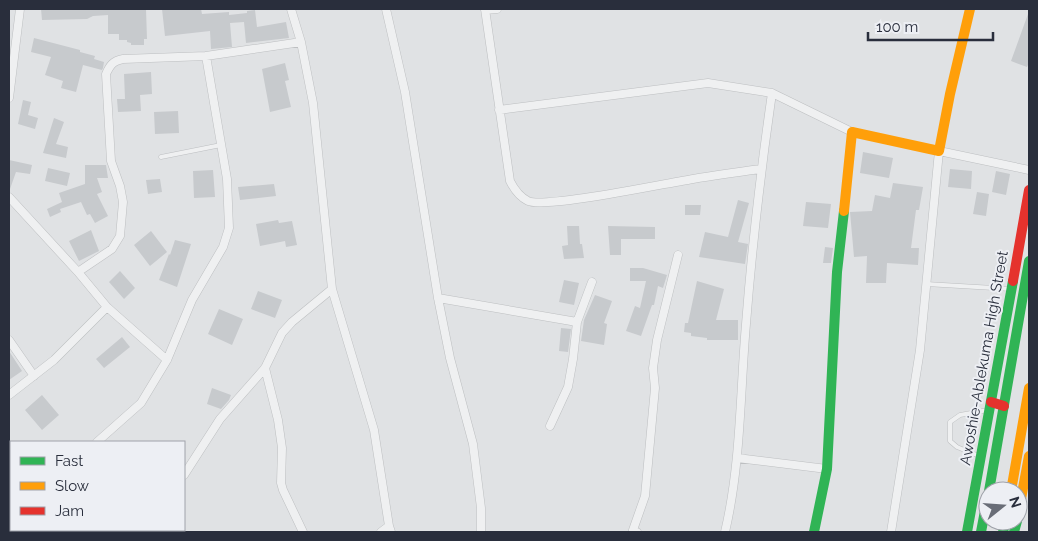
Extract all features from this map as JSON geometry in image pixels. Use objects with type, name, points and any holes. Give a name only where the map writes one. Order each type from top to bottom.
[{"type":"street","points":[[9,98],[10,70],[20,9]]},
{"type":"street","points":[[292,9],[301,42],[313,103],[332,289],[374,430],[390,529],[381,532]]},
{"type":"street","points":[[386,9],[404,92],[438,298],[450,358],[473,444],[481,508],[481,532]]},
{"type":"street","points":[[497,9],[485,9],[510,182],[514,189],[528,201],[540,203],[601,195],[761,169]]},
{"type":"street","points":[[890,532],[920,350],[939,151],[970,9]]},
{"type":"street","points":[[78,272],[112,249],[120,236],[123,202],[120,186],[111,161],[109,137],[106,74],[110,65],[115,60],[123,59],[206,56],[301,42]]},
{"type":"street","points":[[98,441],[141,402],[167,360],[192,300],[223,247],[229,228],[228,187],[206,56]]},
{"type":"street","points":[[499,110],[703,83],[716,84],[772,93],[852,132],[1029,170]]},
{"type":"street","points":[[725,532],[731,505],[737,458],[746,324],[761,169],[772,93]]},
{"type":"street","points":[[814,532],[827,469],[837,272],[852,132]]},
{"type":"street","name":"Awoshie-Ablekuma High Street","points":[[967,532],[1029,190]]},
{"type":"street","points":[[9,197],[78,272],[107,307],[167,360]]},
{"type":"street","points":[[634,531],[645,496],[655,388],[653,368],[657,340],[678,255]]},
{"type":"street","name":"Awoshie-Ablekuma High Street","points":[[991,481],[1029,261]]},
{"type":"street","points":[[550,426],[568,387],[574,359],[577,322],[592,282]]},
{"type":"street","points":[[185,473],[220,419],[265,368],[282,334],[332,289]]},
{"type":"street","points":[[438,298],[577,322]]},
{"type":"street","points":[[9,395],[54,360],[107,307]]},
{"type":"street","points":[[9,340],[34,376]]},
{"type":"street","points":[[265,368],[278,420],[282,448],[281,483],[303,532]]},
{"type":"street","points":[[1013,481],[1029,388]]},
{"type":"street","points":[[991,406],[1004,406]]},
{"type":"street","points":[[737,458],[827,469]]},
{"type":"street","points":[[1025,481],[1029,463]]},
{"type":"lane","points":[[161,157],[221,145]]},
{"type":"lane","points":[[926,284],[1011,290]]},
{"type":"lane","points":[[981,457],[957,447],[950,441],[950,422],[960,415],[991,406]]},
{"type":"building","points":[[41,9],[146,9],[147,39],[144,39],[144,45],[131,45],[127,40],[119,40],[119,34],[108,34],[108,15],[93,16],[87,19],[42,20]]},
{"type":"building","points":[[162,9],[201,9],[202,14],[229,12],[229,15],[255,10],[257,27],[286,22],[289,38],[246,43],[244,22],[230,23],[232,47],[211,49],[210,31],[165,36]]},
{"type":"building","points":[[1028,14],[1029,63],[1027,67],[1011,61]]},
{"type":"building","points":[[34,38],[80,50],[80,52],[95,56],[94,59],[104,62],[103,68],[102,70],[83,65],[76,92],[61,88],[63,81],[45,75],[51,57],[31,52]]},
{"type":"building","points":[[285,63],[289,80],[285,81],[291,107],[270,112],[262,69]]},
{"type":"building","points":[[151,72],[152,94],[140,95],[141,111],[118,112],[117,99],[125,99],[124,74]]},
{"type":"building","points":[[23,100],[31,102],[28,115],[38,118],[35,129],[18,124]]},
{"type":"building","points":[[178,111],[179,133],[155,134],[154,112]]},
{"type":"building","points":[[54,118],[64,122],[56,144],[68,147],[66,158],[43,153]]},
{"type":"building","points":[[863,152],[893,158],[889,178],[860,173]]},
{"type":"building","points":[[9,160],[32,165],[30,174],[16,172],[10,189]]},
{"type":"building","points":[[85,165],[106,165],[108,178],[97,178],[102,192],[97,194],[108,216],[95,223],[90,214],[87,215],[81,202],[60,209],[61,212],[50,217],[47,209],[62,202],[59,193],[85,184]]},
{"type":"building","points":[[48,168],[70,173],[67,186],[45,181]]},
{"type":"building","points":[[950,169],[972,171],[971,189],[948,187]]},
{"type":"building","points":[[213,170],[215,197],[194,198],[193,171]]},
{"type":"building","points":[[996,171],[1010,174],[1006,195],[992,192]]},
{"type":"building","points":[[160,179],[162,192],[148,194],[146,180]]},
{"type":"building","points":[[893,183],[923,187],[919,210],[916,210],[911,248],[919,248],[918,265],[887,263],[886,283],[866,283],[867,256],[854,257],[850,212],[872,211],[875,195],[890,198]]},
{"type":"building","points":[[274,184],[276,196],[240,200],[238,187]]},
{"type":"building","points":[[977,192],[989,194],[986,216],[973,214]]},
{"type":"building","points":[[738,200],[749,203],[738,242],[748,244],[745,264],[699,257],[705,232],[728,237]]},
{"type":"building","points":[[806,202],[831,204],[828,228],[803,226]]},
{"type":"building","points":[[685,205],[701,205],[700,215],[685,215]]},
{"type":"building","points":[[278,220],[279,223],[292,221],[297,245],[286,247],[285,241],[260,246],[256,224]]},
{"type":"building","points":[[567,226],[579,226],[580,244],[582,244],[584,258],[564,259],[562,246],[568,245]]},
{"type":"building","points":[[608,226],[655,227],[655,239],[621,239],[621,255],[610,255]]},
{"type":"building","points":[[91,230],[99,251],[79,261],[69,241]]},
{"type":"building","points":[[151,231],[167,252],[150,266],[134,245]]},
{"type":"building","points":[[175,240],[191,244],[177,287],[159,280]]},
{"type":"building","points":[[825,247],[833,248],[831,263],[823,263]]},
{"type":"building","points":[[630,268],[643,268],[667,275],[663,288],[658,286],[654,305],[652,305],[641,336],[626,331],[635,306],[640,308],[646,281],[630,281]]},
{"type":"building","points":[[120,271],[135,288],[124,299],[109,282]]},
{"type":"building","points":[[564,280],[579,283],[574,305],[559,302]]},
{"type":"building","points":[[697,281],[724,289],[716,320],[738,320],[738,340],[707,340],[707,338],[691,336],[691,333],[684,332],[685,323],[688,323]]},
{"type":"building","points":[[258,291],[282,300],[275,318],[251,309]]},
{"type":"building","points":[[595,295],[612,301],[604,323],[607,324],[604,345],[581,341],[584,320]]},
{"type":"building","points":[[219,309],[243,319],[232,345],[208,334]]},
{"type":"building","points":[[561,328],[571,329],[568,352],[559,351]]},
{"type":"building","points":[[122,337],[130,347],[104,368],[96,359]]},
{"type":"building","points":[[9,351],[22,371],[9,380]]},
{"type":"building","points":[[212,388],[231,395],[221,409],[207,404]]},
{"type":"building","points":[[42,395],[59,415],[42,430],[25,410]]},
{"type":"traffic: fast","points":[[814,532],[827,469],[837,272],[844,211]]},
{"type":"traffic: fast","points":[[991,481],[1029,261]]},
{"type":"traffic: fast","points":[[967,532],[1013,281]]},
{"type":"traffic: slow","points":[[844,211],[852,132],[939,151],[970,9]]},
{"type":"traffic: slow","points":[[1013,481],[1029,388]]},
{"type":"traffic: slow","points":[[1024,481],[1029,456]]},
{"type":"traffic: jam","points":[[1013,281],[1029,190]]},
{"type":"traffic: jam","points":[[991,402],[1004,406]]}]
